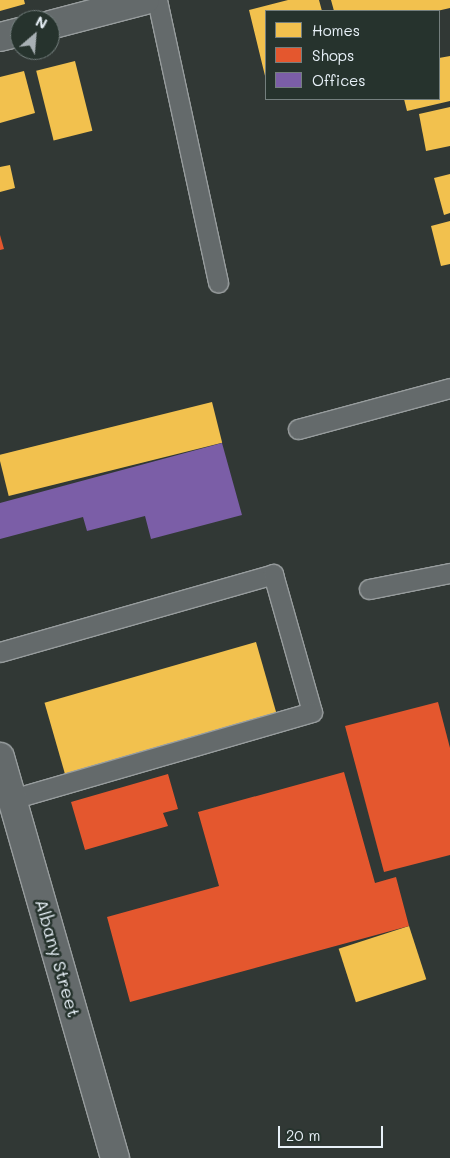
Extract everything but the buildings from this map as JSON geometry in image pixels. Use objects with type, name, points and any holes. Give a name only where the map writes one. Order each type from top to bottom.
[{"type":"street","points":[[60,22],[145,0]]},
{"type":"street","name":"Albany Street","points":[[0,757],[115,1158]]},
{"type":"lane","points":[[157,0],[218,283]]},
{"type":"lane","points":[[298,429],[450,388]]},
{"type":"lane","points":[[369,589],[450,573]]},
{"type":"lane","points":[[0,652],[273,574],[312,712],[12,799]]}]
